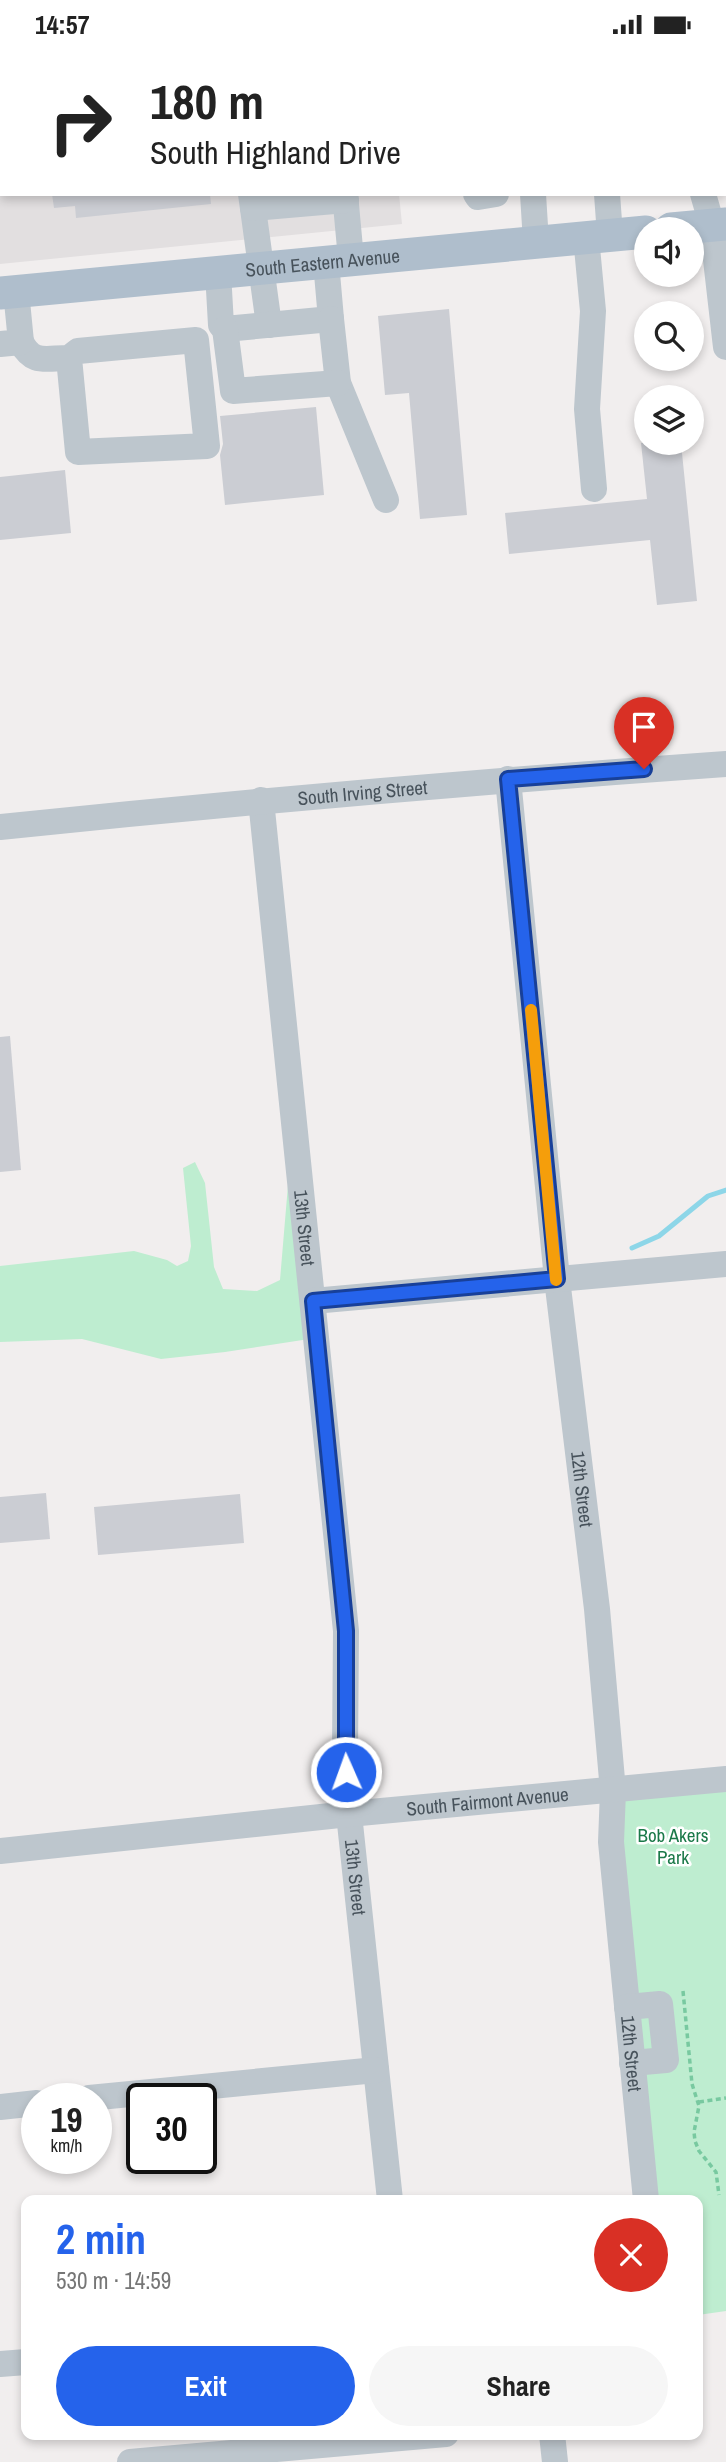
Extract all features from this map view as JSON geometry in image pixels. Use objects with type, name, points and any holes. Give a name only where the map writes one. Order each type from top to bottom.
[{"type":"main road","name":"South Eastern Avenue","points":[[4,288],[218,272],[634,233]]},
{"type":"street","points":[[533,196],[536,242]]},
{"type":"street","points":[[594,489],[587,409],[598,236],[607,196]]},
{"type":"street","points":[[268,325],[252,201],[345,197],[331,319],[338,383],[386,500]]},
{"type":"street","points":[[714,215],[726,347]]},
{"type":"street","points":[[218,272],[222,325],[225,329],[233,391],[338,383]]},
{"type":"street","points":[[4,288],[10,343],[36,359],[69,358],[78,351],[195,340],[206,446],[78,452],[69,358]]},
{"type":"street","points":[[225,329],[331,319]]},
{"type":"street","name":"South Irving Street","points":[[0,827],[261,800],[726,764]]},
{"type":"street","name":"12th Street","points":[[508,779],[557,1279],[597,1609],[613,1791],[611,1842],[645,2195]]},
{"type":"street","name":"13th Street","points":[[261,800],[346,1631],[345,1751],[349,1814],[389,2195]]},
{"type":"street","points":[[313,1301],[726,1264]]},
{"type":"street","name":"South Fairmont Avenue","points":[[0,1851],[349,1814],[726,1779]]},
{"type":"street","points":[[112,2096],[376,2070]]},
{"type":"street","points":[[0,2107],[21,2105]]},
{"type":"street","points":[[0,2364],[21,2362]]},
{"type":"street","points":[[131,2462],[378,2440]]},
{"type":"street","points":[[553,2440],[555,2462]]},
{"type":"path","points":[[683,1991],[692,2084],[699,2102],[695,2141],[699,2151],[716,2172],[719,2195]]},
{"type":"path","points":[[699,2102],[726,2098]]},
{"type":"shaded area","points":[[0,196],[399,196],[402,224],[0,264]]},
{"type":"green space","points":[[195,1162],[205,1183],[214,1267],[223,1289],[257,1291],[280,1280],[288,1185],[309,1339],[161,1359],[82,1339],[0,1342],[0,1266],[134,1251],[167,1260],[177,1266],[188,1261],[191,1246],[183,1168]]},
{"type":"green space","name":"Bob Akers Park","points":[[726,1788],[726,2311],[703,2314],[703,2195],[651,2195],[618,1825],[622,1804],[628,1799]]},
{"type":"building","points":[[52,196],[210,196],[211,204],[76,218],[75,206],[54,208]]},
{"type":"building","points":[[449,309],[467,515],[420,519],[409,393],[385,395],[378,316]]},
{"type":"building","points":[[316,407],[324,495],[225,505],[220,455],[223,444],[220,416]]},
{"type":"building","points":[[642,455],[682,455],[697,601],[657,605],[650,540],[509,554],[505,513],[647,499]]},
{"type":"building","points":[[65,470],[71,533],[0,540],[0,477]]},
{"type":"building","points":[[10,1036],[21,1170],[0,1172],[0,1037]]},
{"type":"building","points":[[46,1493],[50,1539],[0,1543],[0,1497]]},
{"type":"building","points":[[240,1494],[244,1543],[98,1555],[94,1507]]},
{"type":"waterway","points":[[632,1248],[659,1236],[708,1196],[726,1190]]},
{"type":"slow traffic","points":[[531,1010],[556,1280]]},
{"type":"route","points":[[346,1772],[346,1631],[313,1301],[557,1279],[508,779],[644,769]]}]
